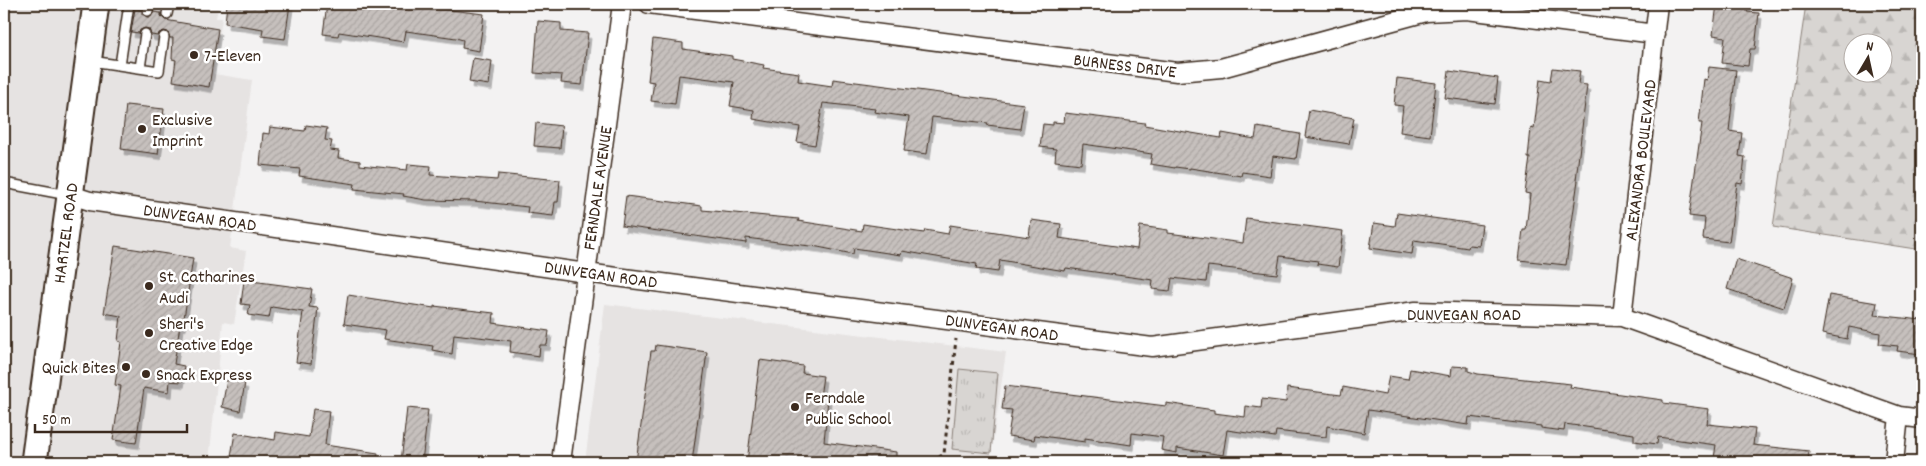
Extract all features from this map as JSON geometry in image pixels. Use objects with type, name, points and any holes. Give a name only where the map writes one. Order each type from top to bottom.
[{"type":"street","name":"HARTZEL ROAD","points":[[34,462],[96,4]]},
{"type":"street","name":"FERNDALE AVENUE","points":[[560,462],[622,4]]},
{"type":"street","name":"BURNESS DRIVE","points":[[649,4],[1177,72],[1221,68],[1426,12],[1467,10],[1654,34]]},
{"type":"street","name":"ALEXANDRA BOULEVARD","points":[[1622,317],[1658,4]]},
{"type":"street","name":"DUNVEGAN ROAD","points":[[71,196],[90,201],[586,273],[1152,347],[1416,311],[1622,317],[1899,416],[1922,419]]},
{"type":"street","points":[[1894,462],[1899,416]]},
{"type":"lane","points":[[120,65],[129,4]]},
{"type":"lane","points":[[167,14],[169,4]]},
{"type":"lane","points":[[140,68],[145,34]]},
{"type":"lane","points":[[88,61],[159,71],[164,37]]},
{"type":"lane","points":[[4,183],[71,196]]},
{"type":"path","points":[[932,462],[944,454],[958,321]]},
{"type":"shaded area","points":[[4,4],[219,4],[216,18],[222,18],[214,74],[252,80],[230,248],[246,251],[234,324],[223,322],[209,462],[4,462]]},
{"type":"shaded area","name":"Ferndale Public School","points":[[605,304],[1006,352],[990,462],[585,462]]},
{"type":"green space","points":[[1806,4],[1922,4],[1922,250],[1773,227]]},
{"type":"green space","points":[[959,369],[998,373],[991,453],[952,449]]},
{"type":"building","points":[[227,4],[290,4],[285,39],[262,36],[263,29],[225,23]]},
{"type":"building","points":[[327,4],[400,4],[484,14],[479,51],[462,48],[463,40],[456,38],[406,31],[404,42],[339,32],[338,36],[323,34]]},
{"type":"building","points":[[1717,4],[1748,4],[1747,12],[1759,13],[1755,49],[1750,49],[1748,66],[1722,63],[1725,37],[1713,35]]},
{"type":"building","name":"7-Eleven","points":[[135,9],[142,10],[142,14],[147,17],[151,17],[154,12],[161,13],[165,20],[218,29],[209,87],[173,81],[176,60],[172,59],[173,38],[170,38],[168,32],[164,31],[159,33],[158,36],[151,35],[149,29],[145,28],[140,30],[139,33],[131,32]]},
{"type":"building","points":[[538,21],[561,23],[561,31],[588,33],[582,85],[561,83],[562,75],[534,73]]},
{"type":"building","points":[[653,39],[683,43],[683,49],[732,56],[732,59],[764,65],[763,68],[799,73],[798,81],[832,86],[833,79],[1024,104],[1020,129],[987,125],[988,123],[932,117],[927,154],[904,151],[909,117],[874,112],[875,109],[823,103],[815,145],[797,142],[800,127],[753,119],[754,110],[730,106],[734,82],[679,75],[675,104],[651,101],[654,82],[648,81]]},
{"type":"building","points":[[473,58],[492,61],[489,85],[469,82]]},
{"type":"building","points":[[1709,67],[1736,70],[1729,131],[1742,133],[1739,156],[1745,157],[1742,184],[1737,183],[1729,242],[1703,239],[1705,218],[1689,216],[1702,123],[1699,123],[1704,79],[1707,80]]},
{"type":"building","points":[[1553,68],[1580,71],[1578,84],[1587,85],[1576,180],[1578,180],[1566,265],[1519,260],[1523,230],[1526,230],[1530,194],[1525,193],[1530,158],[1528,158],[1531,128],[1534,129],[1540,79],[1551,81]]},
{"type":"building","points":[[1449,71],[1498,78],[1495,104],[1445,98]]},
{"type":"building","points":[[1397,78],[1436,83],[1430,136],[1400,132],[1403,106],[1394,105]]},
{"type":"building","name":"Exclusive Imprint","points":[[126,105],[164,109],[158,154],[121,149]]},
{"type":"building","points":[[1309,110],[1354,118],[1349,144],[1305,137]]},
{"type":"building","points":[[1065,113],[1145,123],[1144,125],[1221,138],[1222,133],[1255,139],[1257,127],[1300,134],[1296,159],[1273,156],[1270,176],[1242,172],[1241,176],[1150,164],[1152,154],[1083,144],[1081,164],[1055,161],[1056,149],[1040,147],[1043,124],[1053,125],[1053,122],[1064,123]]},
{"type":"building","points":[[536,123],[562,126],[560,148],[534,146]]},
{"type":"building","points":[[306,125],[327,128],[325,140],[332,141],[330,150],[339,151],[338,158],[360,161],[360,165],[407,170],[408,164],[431,166],[430,175],[497,180],[498,174],[560,180],[558,202],[555,202],[553,216],[527,213],[528,207],[474,201],[426,200],[403,196],[404,194],[354,189],[355,184],[299,176],[300,169],[260,165],[263,133],[269,134],[270,127],[305,131]]},
{"type":"building","points":[[626,196],[702,206],[702,210],[799,219],[798,221],[862,231],[863,224],[924,233],[925,230],[948,234],[950,225],[1029,237],[1031,220],[1061,224],[1059,238],[1137,249],[1140,226],[1168,230],[1168,233],[1243,243],[1246,218],[1343,231],[1338,267],[1317,264],[1318,261],[1280,256],[1277,274],[1208,266],[1206,282],[1172,278],[1170,291],[1152,289],[1153,280],[1066,268],[1065,271],[1000,260],[998,272],[976,269],[977,264],[902,251],[901,255],[854,248],[853,254],[818,247],[746,238],[746,243],[622,226]]},
{"type":"building","points":[[1397,213],[1482,225],[1479,246],[1469,245],[1468,248],[1414,240],[1412,254],[1370,248],[1374,223],[1395,226]]},
{"type":"building","points":[[115,246],[193,258],[183,325],[180,325],[174,364],[184,366],[181,382],[170,381],[169,392],[144,388],[136,443],[113,440],[121,386],[115,385],[121,342],[118,341],[121,316],[104,313]]},
{"type":"building","points":[[1736,259],[1793,278],[1784,308],[1727,289]]},
{"type":"building","points":[[244,280],[312,289],[309,307],[318,308],[311,364],[296,362],[303,312],[272,307],[269,318],[248,315],[250,305],[241,304]]},
{"type":"building","points":[[348,295],[434,308],[434,306],[494,313],[493,323],[549,331],[547,345],[540,345],[539,356],[510,352],[511,341],[454,334],[452,354],[432,350],[433,346],[384,339],[386,330],[344,324]]},
{"type":"building","points":[[1829,295],[1877,303],[1875,315],[1922,320],[1921,354],[1897,351],[1898,346],[1879,344],[1880,333],[1849,327],[1847,339],[1822,334]]},
{"type":"building","points":[[656,345],[707,352],[692,462],[636,462],[651,351],[655,351]]},
{"type":"building","points":[[760,360],[803,366],[802,373],[823,376],[820,397],[828,398],[824,442],[896,452],[896,462],[747,462]]},
{"type":"building","points":[[1452,366],[1468,367],[1468,371],[1478,374],[1571,384],[1570,387],[1663,400],[1663,403],[1709,409],[1707,424],[1755,429],[1753,445],[1809,451],[1808,462],[1730,462],[1730,460],[1714,458],[1716,445],[1658,437],[1657,444],[1634,441],[1634,434],[1565,424],[1564,431],[1541,428],[1541,426],[1469,417],[1468,425],[1368,410],[1364,433],[1327,426],[1326,437],[1276,431],[1275,437],[1227,430],[1223,455],[1177,448],[1177,453],[1161,450],[1163,437],[1132,433],[1131,445],[1085,438],[1085,442],[1035,435],[1034,440],[1008,436],[1012,410],[1002,409],[1005,386],[1166,406],[1166,403],[1245,417],[1246,406],[1261,408],[1262,399],[1286,402],[1287,388],[1341,395],[1343,387],[1385,395],[1389,376],[1408,379],[1410,369],[1451,376]]},
{"type":"building","points":[[227,380],[245,383],[240,411],[222,407]]},
{"type":"building","points":[[407,408],[428,410],[422,462],[401,462]]},
{"type":"building","points":[[313,409],[329,411],[325,445],[378,453],[377,462],[230,462],[235,433],[275,440],[276,432],[309,437]]},
{"type":"place","name":"7-Eleven","points":[[194,55]]},
{"type":"place","name":"Exclusive Imprint","points":[[142,129]]},
{"type":"place","name":"St. Catharines Audi","points":[[149,286]]},
{"type":"place","name":"Sheri's Creative Edge","points":[[149,333]]},
{"type":"place","name":"Quick Bites","points":[[126,367]]},
{"type":"place","name":"Snack Express","points":[[146,374]]},
{"type":"place","name":"Ferndale Public School","points":[[795,407]]}]
